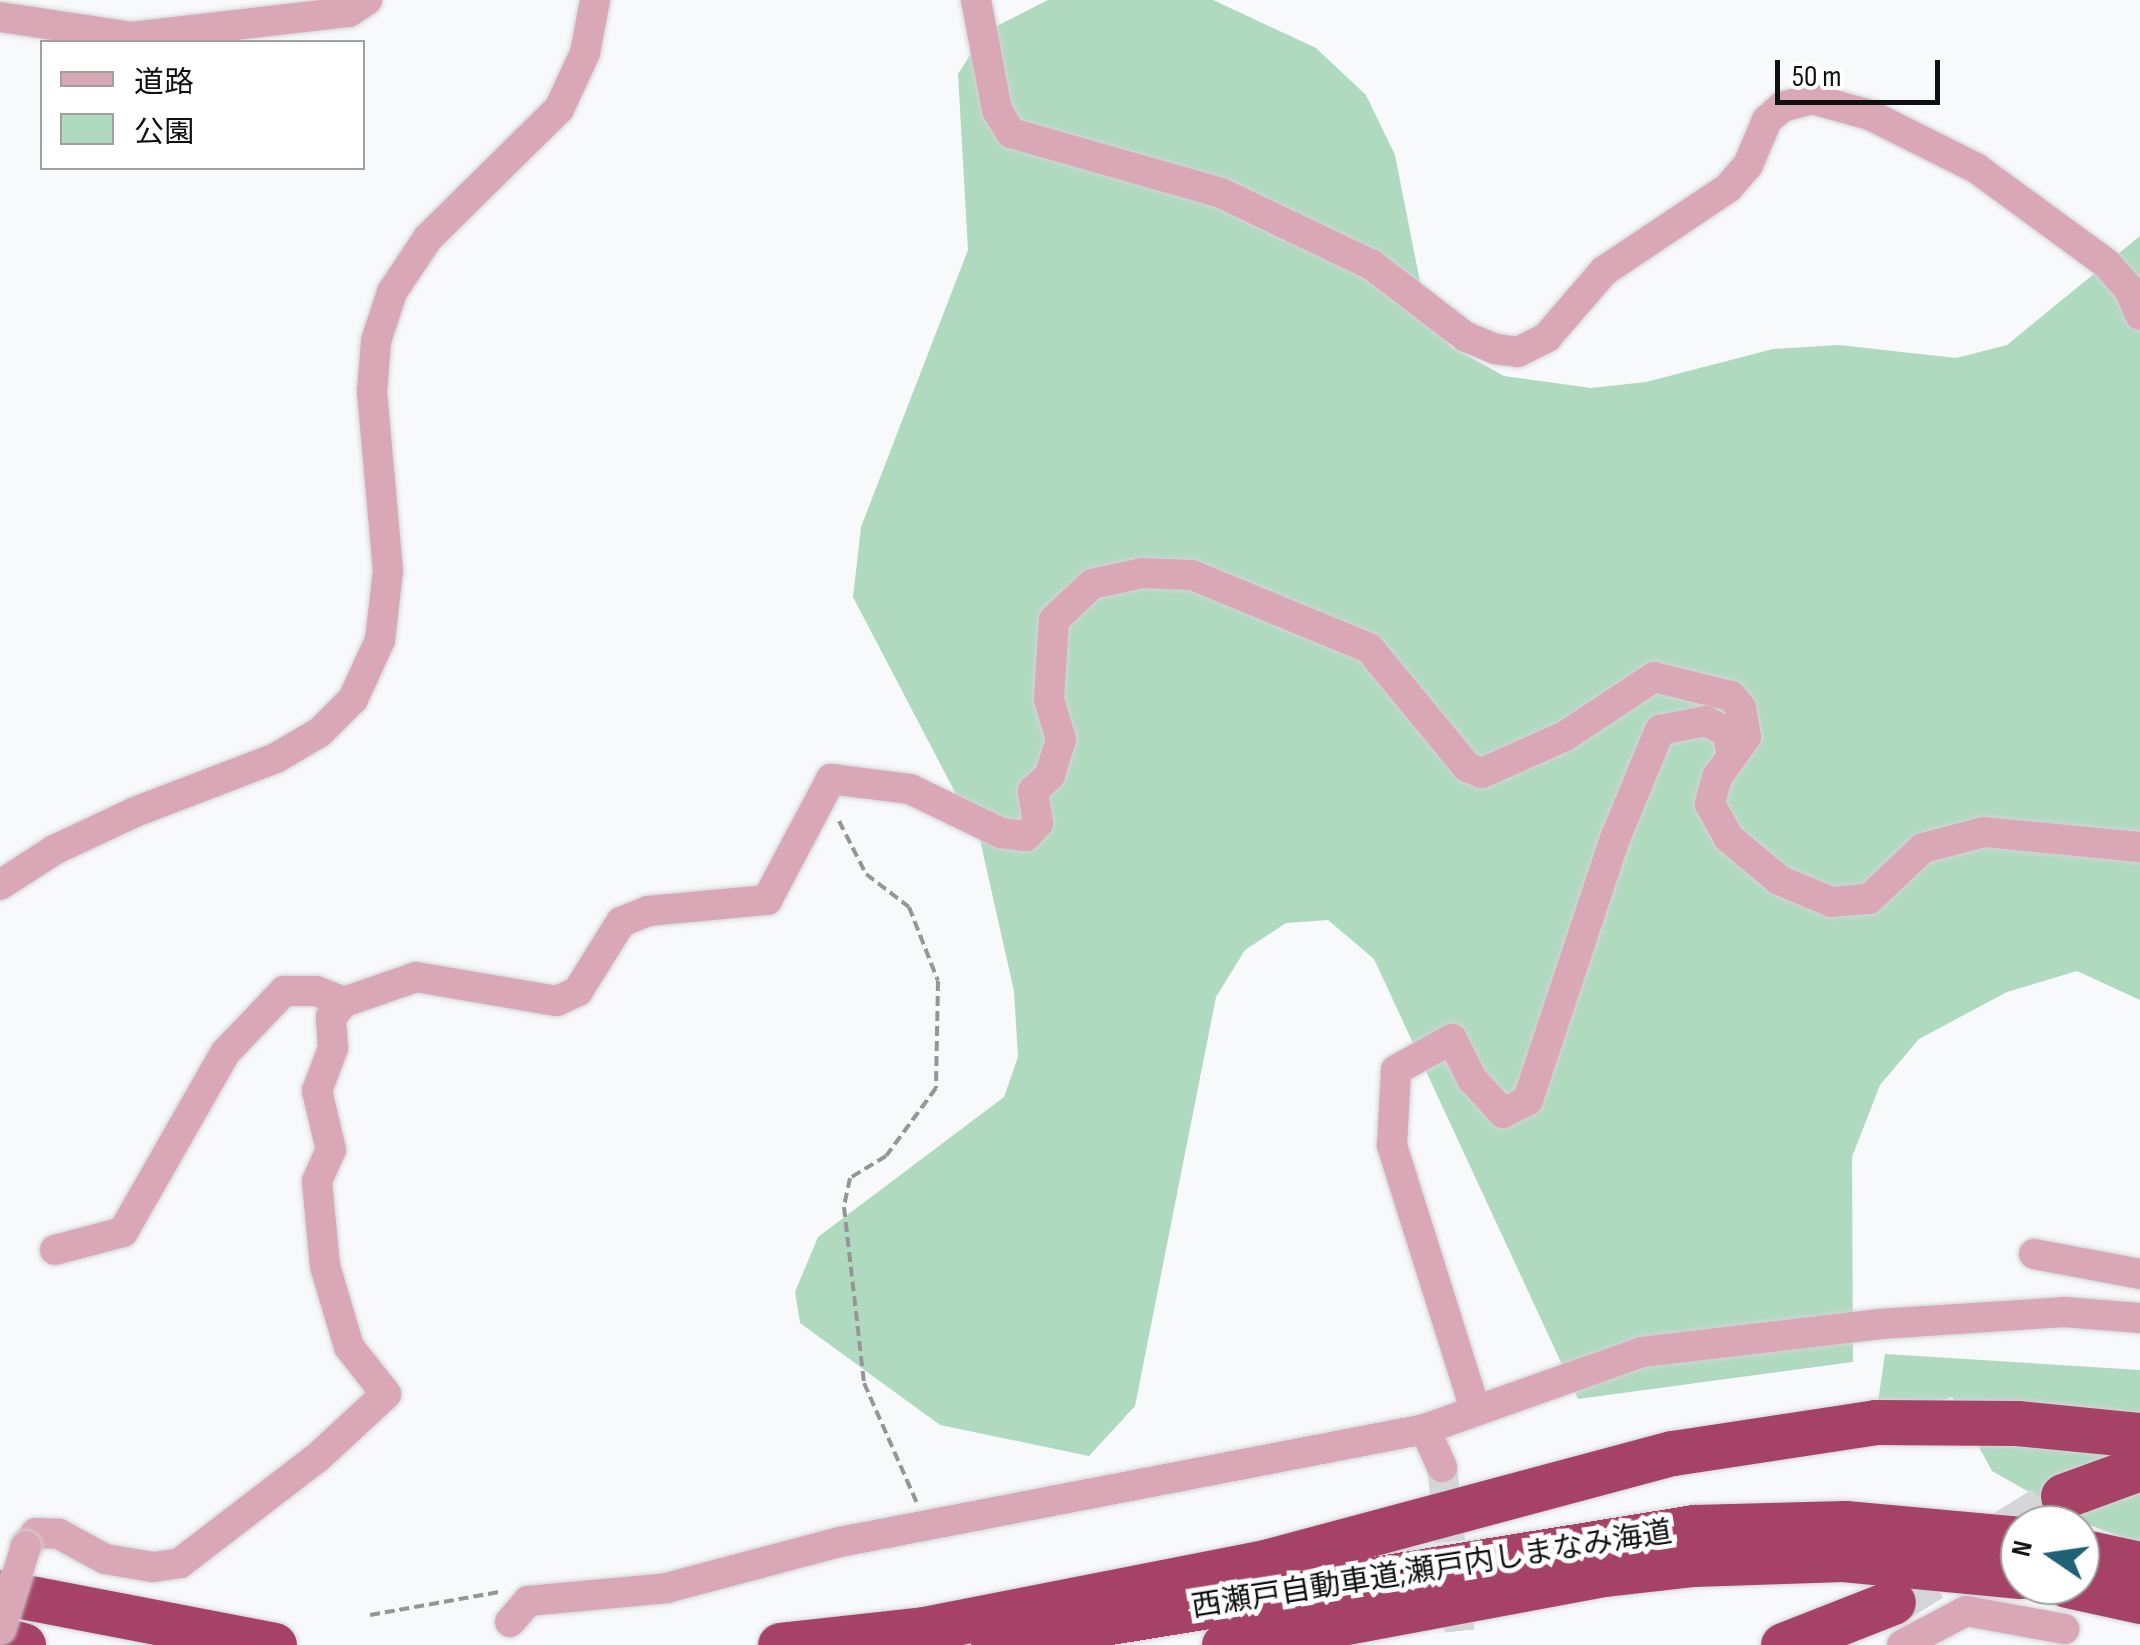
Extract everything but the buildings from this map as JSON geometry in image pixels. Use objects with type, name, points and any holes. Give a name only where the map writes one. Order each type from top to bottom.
[{"type":"highway","points":[[780,1645],[924,1629],[1266,1562],[1673,1453],[1875,1422],[2017,1424],[2140,1435]]},
{"type":"highway","points":[[2063,1496],[2140,1468]]},
{"type":"highway","name":"西瀬戸自動車道;瀬戸内しまなみ海道","points":[[966,1645],[1694,1527],[1845,1523],[2000,1538]]},
{"type":"highway","points":[[2100,1555],[2140,1564]]},
{"type":"highway","name":"西瀬戸自動車道;瀬戸内しまなみ海道","points":[[1224,1645],[1606,1574],[1693,1564],[1843,1559],[2000,1574]]},
{"type":"highway","points":[[0,1592],[274,1645]]},
{"type":"highway","points":[[2065,1607],[2140,1601]]},
{"type":"highway","points":[[1783,1645],[1897,1624]]},
{"type":"highway","points":[[0,1639],[23,1645]]},
{"type":"street","points":[[0,16],[132,37],[349,12],[367,0]]},
{"type":"street","points":[[0,885],[54,850],[135,812],[276,758],[320,732],[353,699],[380,640],[388,572],[372,392],[376,341],[392,292],[428,238],[558,109],[586,53],[595,0]]},
{"type":"street","points":[[976,0],[994,99],[1011,132],[1220,193],[1372,264],[1466,337],[1494,349],[1518,352],[1547,336],[1604,272],[1728,188],[1748,165],[1766,120],[1782,107],[1812,99],[1870,114],[1976,168],[2107,264],[2128,288],[2140,315]]},
{"type":"street","points":[[0,1629],[26,1546],[36,1533],[59,1534],[106,1559],[153,1568],[180,1562],[317,1458],[386,1394],[349,1348],[325,1266],[318,1181],[331,1150],[317,1090],[333,1048],[331,1017],[344,1002],[416,978],[557,1001],[578,991],[621,922],[648,911],[767,900],[832,778],[910,789],[1001,833],[1026,836],[1038,823],[1033,792],[1050,775],[1061,740],[1049,699],[1054,620],[1092,584],[1142,573],[1192,575],[1369,648],[1467,767],[1482,773],[1564,736],[1654,677],[1731,696],[1741,708],[1746,737],[1732,755],[1710,804],[1728,838],[1779,880],[1831,902],[1869,899],[1923,848],[1984,832],[2140,847]]},
{"type":"street","points":[[1475,1408],[1392,1144],[1388,1119],[1396,1070],[1452,1038],[1472,1078],[1503,1113],[1528,1100],[1616,836],[1660,730],[1706,721],[1728,732],[1732,755]]},
{"type":"street","points":[[56,1250],[122,1232],[225,1053],[261,1010],[284,990],[316,991],[344,1002]]},
{"type":"street","points":[[2034,1254],[2140,1274]]},
{"type":"street","points":[[519,1611],[667,1588],[840,1542],[1425,1429],[1475,1408],[1642,1352],[1713,1342],[2064,1312],[2140,1318]]},
{"type":"street","points":[[1425,1429],[1442,1467]]},
{"type":"street","points":[[1897,1624],[1966,1610],[2065,1607]]},
{"type":"path","points":[[832,778],[834,811],[866,874],[909,907],[938,981],[936,1088],[886,1156],[850,1178],[844,1207],[864,1384],[926,1526]]},
{"type":"path","points":[[370,1616],[498,1592],[519,1611]]},
{"type":"green space","points":[[1048,0],[1213,0],[1316,48],[1366,95],[1395,155],[1427,317],[1450,346],[1504,376],[1591,388],[1646,382],[1773,349],[1839,345],[1956,358],[2007,345],[2140,236],[2140,1000],[2077,971],[2007,992],[1919,1039],[1880,1085],[1852,1157],[1853,1362],[1578,1399],[1374,959],[1328,920],[1286,923],[1245,950],[1216,997],[1135,1406],[1089,1456],[940,1425],[800,1323],[795,1292],[818,1237],[1004,1097],[1018,1057],[1014,991],[980,840],[853,597],[861,527],[968,250],[958,74],[985,32]]},
{"type":"green space","points":[[1885,1354],[2140,1370],[2140,1544],[2100,1529],[2100,1505],[2052,1505],[1992,1471],[1952,1397],[1875,1422]]},
{"type":"tunnel","points":[[1442,1467],[1461,1645]]},
{"type":"tunnel","points":[[1893,1602],[2063,1496]]}]
